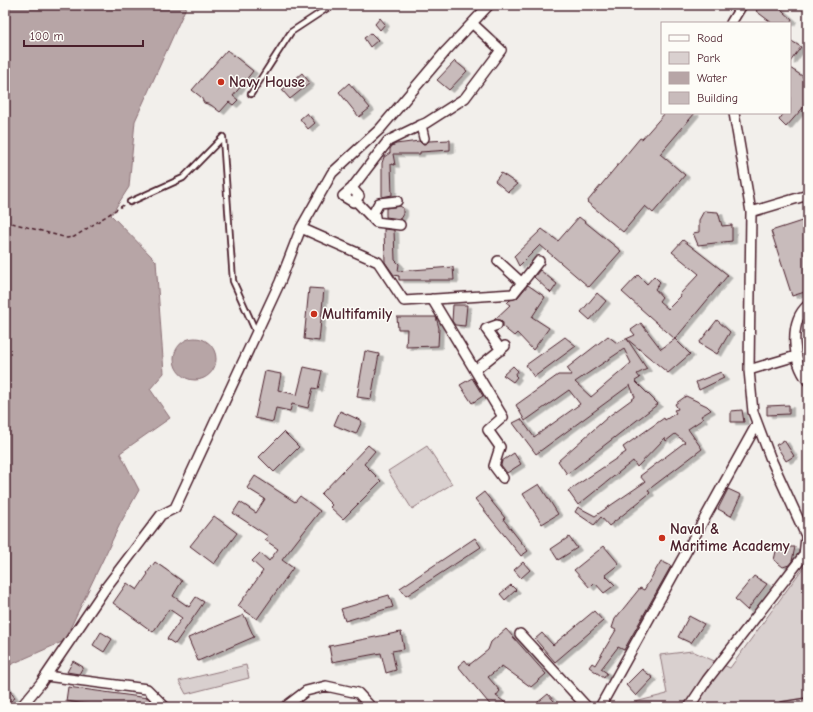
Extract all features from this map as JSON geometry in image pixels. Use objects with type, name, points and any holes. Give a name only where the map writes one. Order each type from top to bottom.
[{"type":"street","points":[[21,707],[46,676],[106,586],[161,515],[174,508],[280,282],[300,228],[332,173],[380,129],[446,51],[489,5]]},
{"type":"street","points":[[732,22],[742,5]]},
{"type":"street","points":[[400,225],[376,222],[355,200],[352,202],[343,196],[352,188],[388,141],[426,124],[465,98],[501,50],[472,24]]},
{"type":"street","points":[[689,707],[707,680],[804,555],[807,539],[770,457],[753,412],[749,370],[751,212],[734,114]]},
{"type":"street","points":[[421,125],[424,138]]},
{"type":"street","points":[[751,212],[808,195]]},
{"type":"street","points":[[376,222],[374,212],[379,203],[397,201]]},
{"type":"street","points":[[300,228],[378,262],[404,301],[513,294],[539,261]]},
{"type":"street","points":[[498,261],[522,283]]},
{"type":"street","points":[[432,299],[503,417],[488,430],[500,447],[494,466],[503,478]]},
{"type":"street","points":[[808,305],[804,308],[794,328],[796,356],[803,374],[808,380]]},
{"type":"street","points":[[475,370],[503,348],[486,329],[496,325]]},
{"type":"street","points":[[749,370],[796,356]]},
{"type":"street","points":[[600,707],[758,424]]},
{"type":"street","points":[[520,634],[587,707]]},
{"type":"street","points":[[46,676],[147,689],[165,707]]},
{"type":"street","points":[[284,707],[306,691],[326,686],[358,693],[371,707]]},
{"type":"street","points":[[784,707],[808,703]]},
{"type":"lane","points":[[251,94],[291,32],[332,5]]},
{"type":"lane","points":[[130,202],[183,178],[223,136],[233,281],[256,332]]},
{"type":"path","points":[[5,221],[67,238],[74,237],[130,202]]},
{"type":"green space","points":[[427,446],[452,484],[412,509],[388,471]]},
{"type":"green space","points":[[808,561],[808,707],[628,707],[631,703],[667,694],[660,655],[692,651],[730,668]]},
{"type":"green space","points":[[246,665],[249,678],[186,694],[179,681]]},
{"type":"water","points":[[5,5],[187,5],[135,121],[129,187],[111,215],[156,261],[164,373],[150,389],[170,418],[120,453],[139,490],[120,524],[64,641],[12,664],[5,669]]},
{"type":"water","points":[[195,338],[210,344],[216,359],[210,374],[195,380],[180,374],[174,359],[180,344]]},
{"type":"building","points":[[761,5],[776,5],[792,19],[790,22],[771,22],[756,11]]},
{"type":"building","points":[[380,18],[385,24],[380,30],[375,24]]},
{"type":"building","points":[[371,33],[378,40],[370,47],[364,38]]},
{"type":"building","points":[[791,41],[801,47],[791,61]]},
{"type":"building","name":"Navy House","points":[[227,50],[253,71],[233,96],[238,100],[233,105],[229,102],[220,112],[211,105],[204,103],[201,97],[192,90]]},
{"type":"building","points":[[455,61],[467,71],[449,90],[437,80]]},
{"type":"building","points":[[791,69],[808,80],[808,102],[786,127],[779,120],[783,114],[791,114]]},
{"type":"building","points":[[302,73],[310,83],[290,99],[282,90]]},
{"type":"building","points":[[349,83],[370,108],[359,117],[339,92]]},
{"type":"building","points":[[307,113],[315,123],[308,129],[300,119]]},
{"type":"building","points":[[664,114],[694,114],[660,154],[685,175],[653,213],[645,206],[623,232],[587,202],[640,138],[642,139]]},
{"type":"building","points":[[450,140],[450,150],[420,152],[420,154],[393,154],[395,165],[391,164],[392,195],[382,197],[382,163],[384,157],[390,153],[392,146],[396,144],[419,141],[422,144],[425,144],[429,141]]},
{"type":"building","points":[[501,173],[517,184],[508,192],[495,181]]},
{"type":"building","points":[[400,206],[403,208],[403,214],[400,219],[386,217],[386,208]]},
{"type":"building","points":[[704,211],[718,212],[722,226],[732,225],[732,241],[698,245],[693,233],[699,232],[699,220]]},
{"type":"building","points":[[579,217],[621,251],[589,287],[540,245],[519,266],[514,256],[542,229],[558,241]]},
{"type":"building","points":[[808,219],[808,291],[792,296],[771,231]]},
{"type":"building","points":[[384,229],[394,230],[395,260],[399,264],[398,271],[453,267],[454,280],[399,280],[399,276],[394,275],[385,262]]},
{"type":"building","points":[[683,240],[728,275],[675,339],[622,292],[638,275],[647,284],[654,276],[660,282],[655,289],[662,297],[659,301],[668,309],[699,274],[672,252]]},
{"type":"building","points":[[540,270],[557,284],[551,293],[534,277]]},
{"type":"building","points":[[528,285],[545,297],[532,317],[549,328],[533,350],[517,333],[514,336],[503,327],[501,320],[494,320],[510,305],[507,303],[510,300],[517,298]]},
{"type":"building","name":"Multifamily","points":[[309,288],[324,289],[319,341],[304,339]]},
{"type":"building","points":[[597,293],[606,301],[590,320],[581,312]]},
{"type":"building","points":[[453,305],[467,305],[465,326],[455,325],[452,321]]},
{"type":"building","points":[[397,317],[436,317],[439,328],[438,346],[406,347],[407,329],[398,329]]},
{"type":"building","points":[[717,320],[730,332],[717,354],[699,343]]},
{"type":"building","points":[[641,323],[661,349],[675,339],[690,354],[668,373],[627,339],[647,369],[637,374],[640,378],[635,381],[658,404],[567,474],[558,461],[609,416],[635,397],[630,385],[536,454],[513,423],[521,419],[534,437],[580,404],[569,390],[525,421],[516,405],[558,375],[572,375],[567,368],[608,336],[617,343],[635,335],[631,330]],"holes":[[[624,349],[631,363],[591,397],[575,382]]]},
{"type":"building","points":[[565,337],[576,346],[534,377],[526,365]]},
{"type":"building","points":[[365,351],[379,354],[371,399],[357,397]]},
{"type":"building","points":[[513,366],[518,371],[515,375],[517,377],[513,382],[503,375]]},
{"type":"building","points":[[304,367],[322,371],[318,389],[313,388],[308,408],[292,404],[290,411],[276,408],[273,422],[255,418],[265,371],[281,374],[278,390],[297,395]]},
{"type":"building","points":[[721,372],[724,378],[699,390],[696,382]]},
{"type":"building","points":[[472,378],[483,396],[472,403],[460,385]]},
{"type":"building","points":[[686,396],[707,406],[711,410],[701,416],[703,419],[688,429],[702,449],[648,490],[650,493],[609,526],[601,517],[594,525],[575,512],[578,507],[595,516],[645,482],[640,476],[685,442],[675,434],[666,441],[665,438],[637,467],[633,461],[578,505],[568,491],[626,452],[623,447],[664,418],[665,420],[676,413],[674,410],[678,409],[675,404]]},
{"type":"building","points":[[789,405],[789,414],[767,415],[767,406]]},
{"type":"building","points":[[742,410],[744,422],[731,422],[731,411]]},
{"type":"building","points":[[340,411],[362,421],[356,434],[334,425]]},
{"type":"building","points":[[284,432],[299,447],[274,472],[259,457]]},
{"type":"building","points":[[784,440],[794,456],[786,461],[776,445]]},
{"type":"building","points":[[368,445],[375,451],[364,464],[381,481],[343,519],[330,507],[332,505],[321,494]]},
{"type":"building","points":[[514,453],[521,464],[507,473],[501,465],[502,461]]},
{"type":"building","points":[[255,476],[295,502],[300,496],[320,511],[282,560],[293,568],[257,619],[238,606],[263,571],[252,561],[260,553],[269,561],[278,549],[265,540],[268,536],[233,513],[240,502],[256,513],[265,499],[247,488]]},
{"type":"building","points":[[539,484],[558,514],[542,524],[523,494]]},
{"type":"building","points":[[728,489],[741,495],[731,516],[718,509]]},
{"type":"building","points":[[484,492],[505,518],[503,519],[528,551],[521,556],[475,499]]},
{"type":"building","points":[[214,516],[237,533],[214,564],[190,546]]},
{"type":"building","points":[[569,537],[577,548],[558,560],[551,549]]},
{"type":"building","points":[[475,538],[481,547],[406,596],[400,588]]},
{"type":"building","points":[[604,546],[619,564],[605,575],[615,585],[604,593],[595,583],[590,588],[574,570]]},
{"type":"building","points":[[777,547],[795,547],[792,561],[789,565],[783,567],[774,560]]},
{"type":"building","points":[[661,561],[671,566],[624,650],[618,647],[601,669],[607,673],[604,678],[589,667],[592,663],[595,665],[616,630],[612,628],[615,619],[640,588],[644,590]]},
{"type":"building","points":[[155,562],[182,581],[173,596],[189,607],[196,597],[204,602],[175,644],[167,639],[182,618],[169,609],[153,632],[113,603],[127,583],[137,590]]},
{"type":"building","points":[[523,562],[530,570],[521,578],[514,570]]},
{"type":"building","points":[[754,576],[767,584],[747,610],[735,599]]},
{"type":"building","points":[[511,585],[516,590],[505,600],[500,594]]},
{"type":"building","points":[[389,595],[393,607],[345,621],[341,609]]},
{"type":"building","points":[[594,611],[603,621],[555,662],[535,639],[542,633],[553,645]]},
{"type":"building","points":[[244,615],[254,637],[198,661],[188,638]]},
{"type":"building","points":[[689,616],[704,624],[691,643],[678,637]]},
{"type":"building","points":[[506,629],[546,674],[531,687],[502,666],[488,677],[500,691],[496,696],[511,707],[492,707],[458,666],[465,660],[469,665],[488,650],[491,642]]},
{"type":"building","points":[[101,632],[112,639],[104,652],[93,645]]},
{"type":"building","points":[[401,632],[404,649],[392,651],[396,670],[386,673],[381,653],[332,662],[329,646]]},
{"type":"building","points":[[73,661],[83,667],[79,674],[67,672]]},
{"type":"building","points":[[642,669],[653,678],[636,696],[626,685]]},
{"type":"building","points":[[5,684],[15,698],[5,705]]},
{"type":"building","points":[[68,687],[148,698],[150,700],[149,707],[106,707],[66,701]]},
{"type":"building","points":[[548,694],[559,707],[540,707],[537,703]]},
{"type":"place","name":"Navy House","points":[[221,82]]},
{"type":"place","name":"Multifamily","points":[[314,314]]},
{"type":"place","name":"Naval & Maritime Academy","points":[[662,538]]}]
